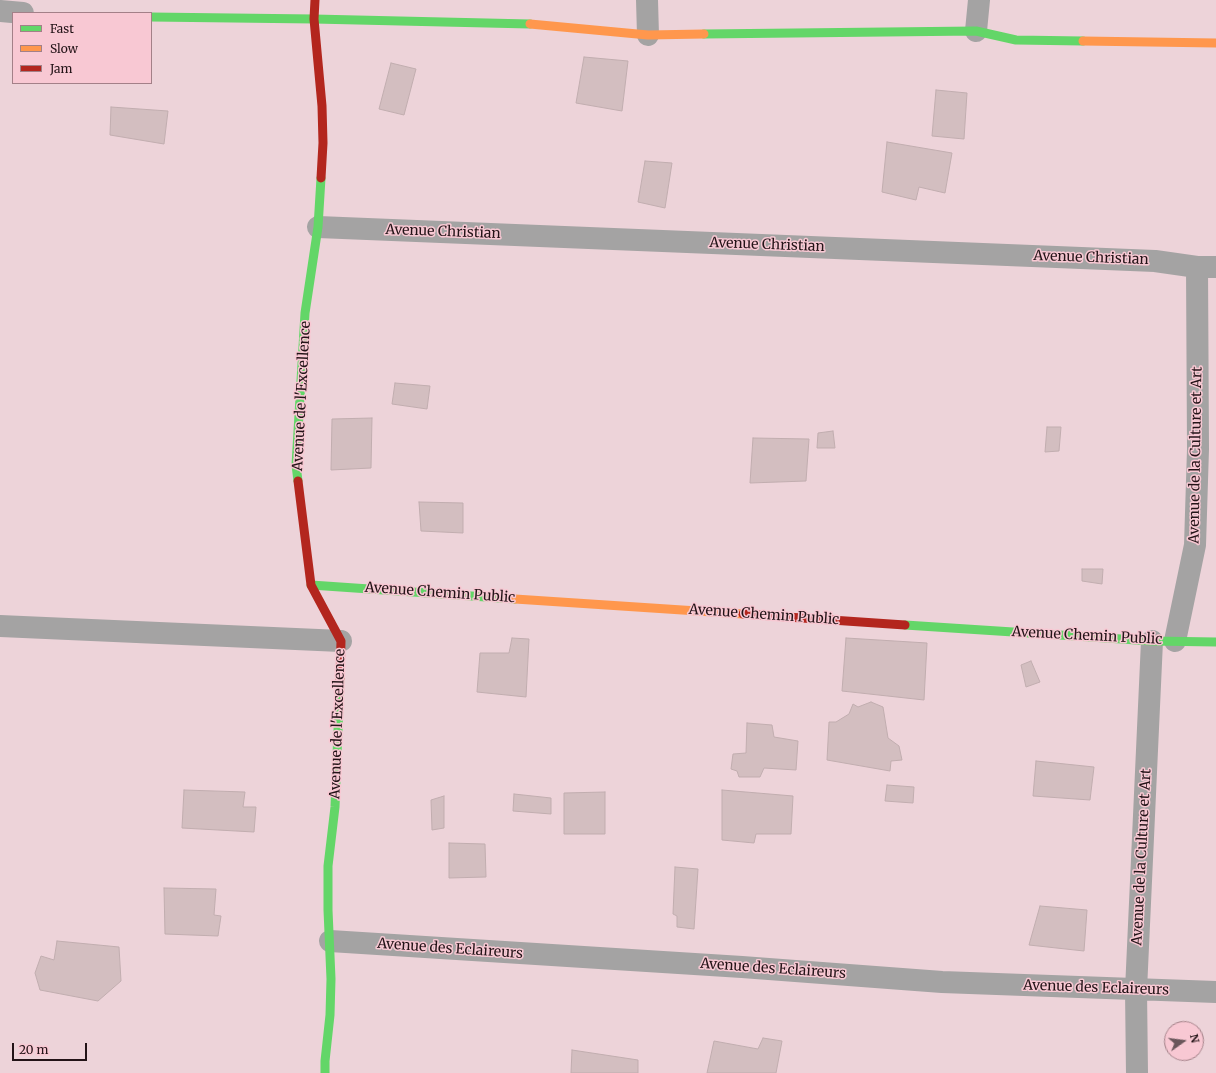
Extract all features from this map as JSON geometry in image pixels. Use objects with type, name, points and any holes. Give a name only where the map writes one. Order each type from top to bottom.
[{"type":"street","name":"Avenue de l'Excellence","points":[[315,0],[314,19],[322,106],[323,143],[318,227],[305,313],[296,465],[311,585],[342,641],[335,806],[328,866],[330,1015],[325,1073]]},
{"type":"street","points":[[647,0],[648,35]]},
{"type":"street","points":[[976,31],[978,0]]},
{"type":"street","points":[[0,11],[12,12]]},
{"type":"street","points":[[152,17],[531,24],[648,35],[976,31],[1016,40],[1216,43]]},
{"type":"street","name":"Avenue Christian","points":[[318,227],[1155,261],[1207,267]]},
{"type":"street","name":"Avenue de la Culture et Art","points":[[1175,641],[1195,545],[1207,267]]},
{"type":"street","name":"Avenue Chemin Public","points":[[311,585],[1152,641],[1216,642]]},
{"type":"street","points":[[0,626],[342,641]]},
{"type":"street","name":"Avenue de la Culture et Art","points":[[1137,1073],[1136,990],[1152,641]]},
{"type":"street","name":"Avenue des Eclaireurs","points":[[330,941],[742,967],[942,982],[1216,992]]},
{"type":"building","points":[[584,57],[628,61],[622,111],[576,103]]},
{"type":"building","points":[[391,63],[416,69],[404,115],[379,109]]},
{"type":"building","points":[[936,90],[967,93],[964,139],[932,136]]},
{"type":"building","points":[[111,107],[168,111],[164,144],[110,135]]},
{"type":"building","points":[[887,142],[952,153],[945,193],[919,187],[916,200],[882,192]]},
{"type":"building","points":[[645,161],[672,163],[665,208],[638,202]]},
{"type":"building","points":[[395,383],[430,386],[427,409],[392,404]]},
{"type":"building","points":[[372,418],[371,468],[331,470],[332,419]]},
{"type":"building","points":[[1047,427],[1061,427],[1059,451],[1045,452]]},
{"type":"building","points":[[833,431],[835,448],[817,448],[818,433]]},
{"type":"building","points":[[753,438],[809,439],[806,481],[750,483]]},
{"type":"building","points":[[419,502],[463,503],[463,533],[421,531]]},
{"type":"building","points":[[1082,569],[1103,569],[1102,584],[1082,581]]},
{"type":"building","points":[[512,638],[529,639],[526,697],[477,692],[480,653],[509,653]]},
{"type":"building","points":[[846,638],[927,643],[924,700],[842,691]]},
{"type":"building","points":[[1031,661],[1040,682],[1026,687],[1021,665]]},
{"type":"building","points":[[871,702],[883,707],[888,738],[899,746],[902,760],[891,761],[890,771],[827,760],[829,722],[836,722],[849,714],[853,704],[858,707]]},
{"type":"building","points":[[747,723],[772,725],[774,737],[798,741],[796,770],[764,768],[760,777],[739,777],[737,771],[731,769],[733,754],[746,753]]},
{"type":"building","points":[[1036,761],[1094,767],[1090,800],[1033,796]]},
{"type":"building","points":[[887,785],[914,787],[913,803],[885,801]]},
{"type":"building","points":[[184,790],[245,792],[243,807],[256,807],[254,832],[182,828]]},
{"type":"building","points":[[722,790],[793,796],[791,834],[756,834],[754,843],[722,840]]},
{"type":"building","points":[[605,792],[605,834],[564,834],[564,793]]},
{"type":"building","points":[[514,794],[551,798],[551,814],[513,811]]},
{"type":"building","points":[[444,796],[444,828],[432,830],[431,800]]},
{"type":"building","points":[[449,843],[485,844],[486,877],[449,878]]},
{"type":"building","points":[[675,867],[698,869],[694,929],[677,927],[677,916],[673,914]]},
{"type":"building","points":[[164,888],[216,889],[214,915],[221,916],[218,936],[165,934]]},
{"type":"building","points":[[1040,906],[1087,910],[1084,951],[1029,945]]},
{"type":"building","points":[[57,941],[119,947],[121,981],[98,1001],[40,990],[35,973],[41,956],[54,960]]},
{"type":"building","points":[[763,1038],[782,1041],[776,1073],[707,1073],[714,1041],[758,1049]]},
{"type":"building","points":[[572,1050],[638,1060],[638,1073],[571,1073]]},
{"type":"traffic: fast","points":[[152,17],[530,24]]},
{"type":"traffic: fast","points":[[704,34],[976,31],[1016,40],[1083,41]]},
{"type":"traffic: fast","points":[[298,481],[296,465],[305,313],[318,227],[321,178]]},
{"type":"traffic: fast","points":[[311,585],[515,599]]},
{"type":"traffic: fast","points":[[905,625],[1152,641],[1216,642]]},
{"type":"traffic: fast","points":[[325,1073],[330,1015],[331,979],[328,866],[335,807],[340,679]]},
{"type":"traffic: slow","points":[[530,24],[648,35],[704,34]]},
{"type":"traffic: slow","points":[[1083,41],[1216,43]]},
{"type":"traffic: slow","points":[[515,599],[743,614]]},
{"type":"traffic: jam","points":[[315,0],[314,19],[322,106],[323,143],[321,178]]},
{"type":"traffic: jam","points":[[298,481],[311,585],[341,641],[340,679]]},
{"type":"traffic: jam","points":[[743,614],[905,625]]}]
